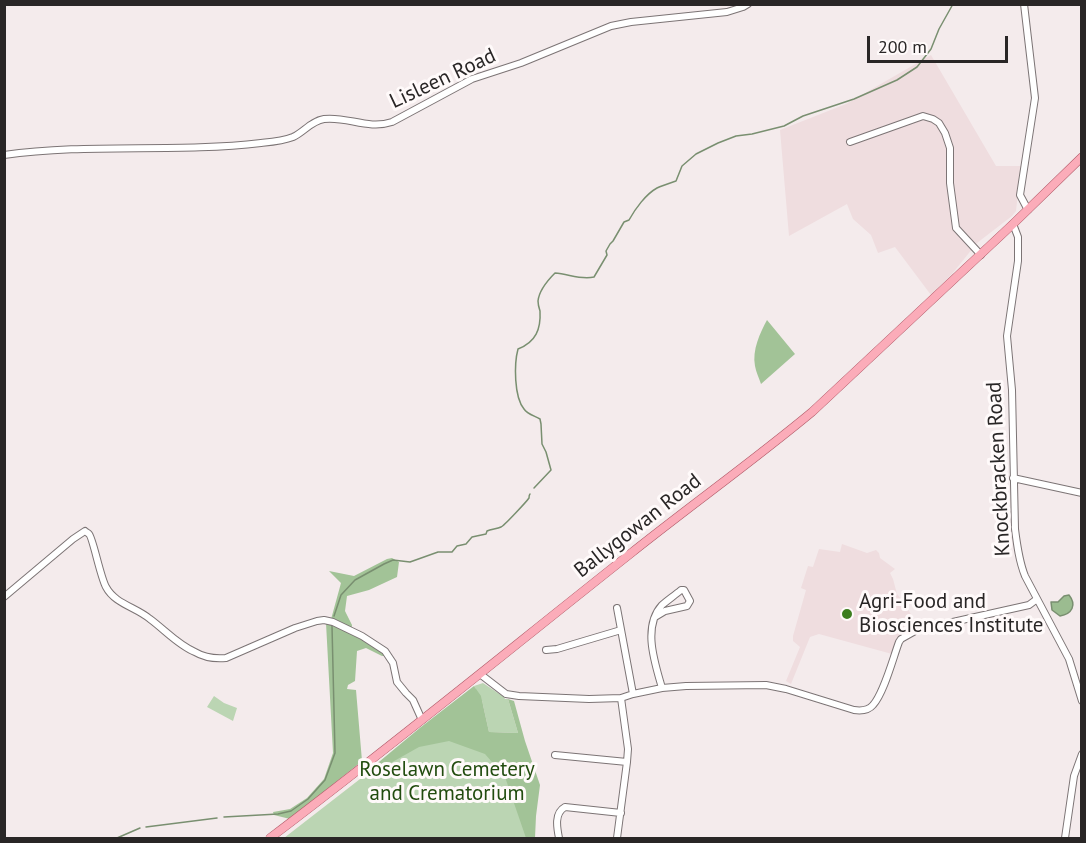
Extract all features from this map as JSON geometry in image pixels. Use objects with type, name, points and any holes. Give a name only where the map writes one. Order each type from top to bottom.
[{"type":"main road","name":"Ballygowan Road","points":[[270,838],[805,417],[981,255],[1082,157]]},
{"type":"street","name":"Lisleen Road","points":[[4,155],[67,150],[185,148],[259,143],[294,136],[314,122],[327,118],[384,124],[392,122],[472,79],[521,63],[611,26],[727,12],[748,4]]},
{"type":"street","points":[[1024,4],[1035,98],[1020,195],[1028,210]]},
{"type":"street","points":[[850,142],[923,116],[939,123],[950,147],[950,183],[956,228],[981,255]]},
{"type":"street","name":"Knockbracken Road","points":[[1013,224],[1018,237],[1018,261],[1007,345],[1012,390],[1013,478],[1017,545],[1021,566],[1069,659],[1082,701]]},
{"type":"street","points":[[1013,478],[1082,493]]},
{"type":"street","points":[[4,597],[85,531],[90,536],[102,578],[112,595],[149,617],[192,651],[214,659],[226,658],[306,625],[324,620],[333,622],[362,636],[385,651],[393,663],[398,682],[413,700],[422,720]]},
{"type":"street","points":[[655,616],[687,606],[690,601],[684,590],[661,607],[655,616],[652,624],[655,664],[662,688]]},
{"type":"street","points":[[480,674],[497,688],[511,695],[555,699],[621,698],[662,688],[766,685],[854,710],[866,710],[873,705],[885,683],[901,639],[917,630],[1029,605],[1037,600]]},
{"type":"street","points":[[617,608],[633,694]]},
{"type":"street","points":[[546,650],[557,649],[621,630]]},
{"type":"street","points":[[617,838],[628,749],[621,698]]},
{"type":"street","points":[[1065,838],[1074,776],[1082,754]]},
{"type":"street","points":[[555,755],[627,762]]},
{"type":"street","points":[[559,838],[558,814],[562,808],[621,813]]},
{"type":"shaded area","points":[[931,55],[996,166],[1021,166],[1016,211],[977,243],[952,274],[931,295],[895,247],[878,253],[871,235],[853,219],[847,204],[789,236],[780,130],[846,104]]},
{"type":"shaded area","points":[[767,320],[795,354],[761,384],[754,360],[759,336]]},
{"type":"shaded area","points":[[842,544],[867,553],[876,550],[880,558],[895,569],[890,573],[897,594],[915,622],[918,622],[918,627],[897,638],[892,654],[819,634],[810,637],[791,684],[786,681],[800,647],[793,641],[793,636],[806,590],[801,588],[808,566],[813,567],[819,549],[840,552]]},
{"type":"shaded area","points":[[392,558],[399,562],[397,577],[369,590],[347,596],[345,611],[352,625],[351,633],[381,651],[385,656],[366,648],[357,651],[355,681],[348,685],[347,689],[356,690],[362,761],[290,819],[274,815],[273,812],[290,809],[307,798],[324,779],[333,753],[326,623],[330,623],[341,583],[329,571],[354,576]]},
{"type":"shaded area","points":[[1069,595],[1073,606],[1068,613],[1060,616],[1052,610],[1051,602],[1058,602],[1064,596]]},
{"type":"shaded area","points":[[474,686],[481,696],[489,732],[518,733],[508,699],[514,701],[540,785],[535,838],[526,838],[505,777],[485,754],[449,741],[419,747],[380,769],[368,771]]},
{"type":"green space","name":"Roselawn Cemetery and Crematorium","points":[[483,683],[508,699],[518,733],[489,732],[481,696],[487,731],[531,838],[284,838],[476,689],[474,686]]},
{"type":"green space","points":[[214,696],[237,708],[233,721],[207,707]]},
{"type":"waterway","points":[[534,488],[551,470],[542,444],[540,419],[525,411],[518,397],[516,363],[518,349],[529,343],[536,334],[540,318],[539,297],[555,273],[594,277],[607,255],[606,251],[624,222],[629,220],[641,202],[653,191],[676,181],[682,166],[696,154],[736,136],[784,126],[803,116],[854,99],[897,80],[917,67],[931,49],[953,4]]},
{"type":"waterway","points":[[334,616],[341,595],[355,580],[393,560],[410,562],[438,552],[452,552],[457,546],[466,544],[472,537],[486,534],[487,531],[503,526],[529,498],[530,494]]},
{"type":"waterway","points":[[224,817],[278,814],[291,811],[308,799],[325,780],[335,753],[332,626]]},
{"type":"waterway","points":[[146,827],[217,818]]},
{"type":"waterway","points":[[117,838],[140,828]]},
{"type":"place","name":"Agri-Food and Biosciences Institute","points":[[847,614]]}]
